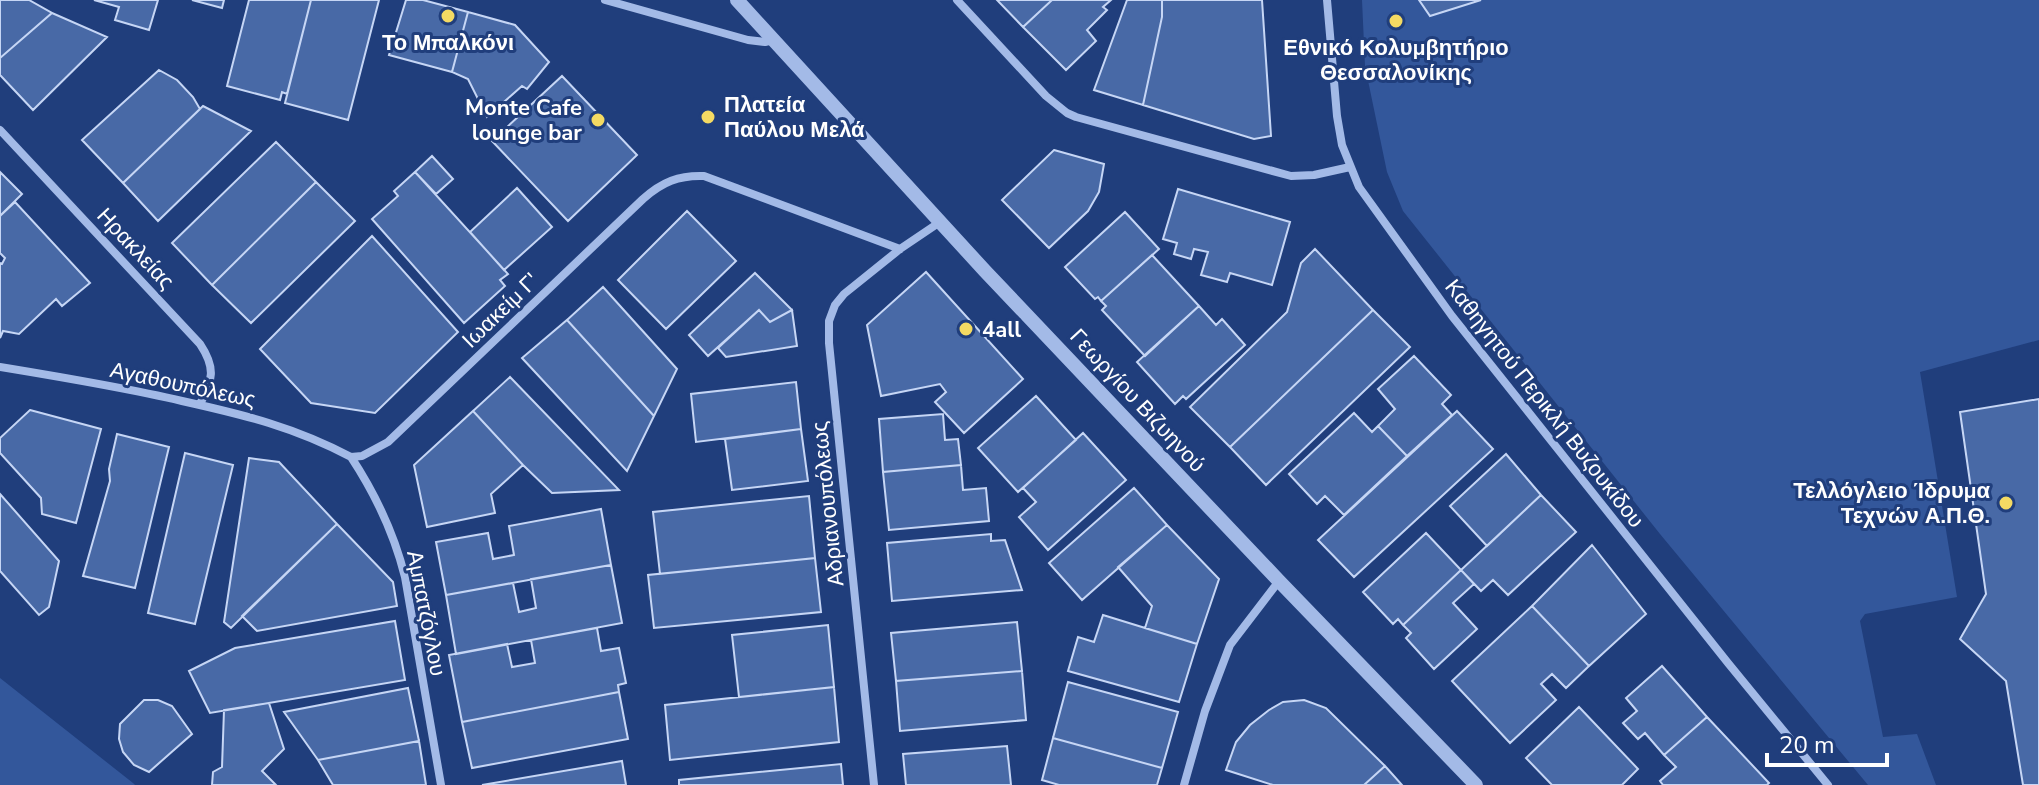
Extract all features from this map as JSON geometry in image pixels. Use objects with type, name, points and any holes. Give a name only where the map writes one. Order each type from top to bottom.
[{"type":"street","points":[[605,0],[748,40],[773,40]]},
{"type":"street","name":"Γεωργίου Βιζυηνού","points":[[737,0],[940,222],[1476,785]]},
{"type":"street","points":[[957,0],[1046,96],[1076,117],[1291,176],[1314,175],[1350,167]]},
{"type":"street","name":"Καθηγητού Περικλή Βυζουκίδου","points":[[1327,0],[1337,116],[1342,145],[1359,187],[1452,316],[1828,785]]},
{"type":"street","name":"Ηρακλείας","points":[[0,130],[200,344],[212,367],[207,391],[200,404]]},
{"type":"street","name":"Ιωακείμ Γ'","points":[[351,457],[362,456],[388,442],[649,193],[669,180],[704,176],[900,249]]},
{"type":"street","points":[[900,249],[940,222]]},
{"type":"street","name":"Αδριανουπόλεως","points":[[874,785],[829,321],[835,305],[844,294],[900,249]]},
{"type":"street","name":"Αγαθουπόλεως","points":[[0,367],[200,404],[286,427],[351,457]]},
{"type":"street","name":"Αμπατζόγλου","points":[[351,457],[385,515],[399,553],[441,785]]},
{"type":"street","points":[[1184,785],[1205,711],[1230,645],[1279,581]]},
{"type":"shaded area","points":[[1362,0],[2039,0],[2039,340],[1920,372],[1957,597],[1865,614],[1860,621],[1883,737],[1917,734],[1936,785],[1868,785],[1660,534],[1403,211],[1387,172],[1365,66]]},
{"type":"shaded area","points":[[0,678],[133,783],[135,785],[0,785]]},
{"type":"building","points":[[0,0],[29,0],[52,13],[0,58]]},
{"type":"building","points":[[94,0],[158,0],[149,30],[115,20],[119,7]]},
{"type":"building","points":[[192,0],[224,0],[222,8]]},
{"type":"building","points":[[249,0],[311,0],[287,94],[282,92],[280,100],[227,86]]},
{"type":"building","points":[[311,0],[379,0],[348,120],[285,103]]},
{"type":"building","points":[[406,0],[423,0],[468,12],[452,72],[389,55]]},
{"type":"building","points":[[997,0],[1052,0],[1023,27]]},
{"type":"building","points":[[1052,0],[1111,0],[1103,7],[1107,10],[1087,30],[1096,41],[1066,70],[1023,27]]},
{"type":"building","points":[[1127,0],[1162,0],[1162,17],[1143,105],[1094,90]]},
{"type":"building","points":[[1162,0],[1262,0],[1271,136],[1254,139],[1143,105],[1162,17]]},
{"type":"building","points":[[1419,0],[1481,0],[1430,16]]},
{"type":"building","points":[[468,12],[515,25],[549,62],[527,89],[522,86],[487,117],[468,79],[452,72]]},
{"type":"building","points":[[52,13],[107,37],[33,110],[0,75],[0,58]]},
{"type":"building","points":[[159,70],[177,80],[200,109],[123,183],[82,140]]},
{"type":"building","points":[[562,76],[637,155],[568,221],[492,141]]},
{"type":"building","points":[[203,106],[251,131],[158,221],[123,183]]},
{"type":"building","points":[[276,142],[316,182],[212,285],[172,243]]},
{"type":"building","points":[[1054,150],[1104,164],[1099,192],[1088,211],[1049,248],[1002,200]]},
{"type":"building","points":[[432,156],[453,179],[436,194],[415,172]]},
{"type":"building","points":[[0,172],[22,194],[0,216]]},
{"type":"building","points":[[415,172],[508,274],[500,280],[505,286],[464,323],[372,219],[398,196],[394,191]]},
{"type":"building","points":[[316,182],[355,221],[251,323],[212,285]]},
{"type":"building","points":[[517,188],[552,227],[504,270],[470,232]]},
{"type":"building","points":[[1178,189],[1290,222],[1272,285],[1230,273],[1227,282],[1201,275],[1208,252],[1194,249],[1191,259],[1174,254],[1177,243],[1163,239]]},
{"type":"building","points":[[15,202],[90,283],[62,306],[56,299],[19,334],[3,331],[0,338],[0,263],[5,258],[0,253],[0,216]]},
{"type":"building","points":[[687,211],[736,261],[666,329],[618,280]]},
{"type":"building","points":[[1125,212],[1159,249],[1101,301],[1098,297],[1095,299],[1065,267]]},
{"type":"building","points":[[372,236],[458,332],[375,413],[311,403],[260,349]]},
{"type":"building","points":[[1315,249],[1373,310],[1230,447],[1190,407],[1287,312],[1301,263]]},
{"type":"building","points":[[1152,255],[1199,306],[1145,356],[1102,310],[1106,306],[1101,301]]},
{"type":"building","points":[[926,272],[1023,379],[964,433],[935,402],[946,392],[940,384],[881,396],[867,325]]},
{"type":"building","points":[[755,273],[792,310],[770,322],[759,310],[708,356],[689,335]]},
{"type":"building","points":[[603,287],[677,369],[654,416],[567,320]]},
{"type":"building","points":[[1199,306],[1216,325],[1222,319],[1245,345],[1186,399],[1183,396],[1175,404],[1137,362]]},
{"type":"building","points":[[759,310],[770,322],[792,310],[797,346],[726,357],[718,348]]},
{"type":"building","points":[[1373,310],[1410,347],[1266,485],[1230,447]]},
{"type":"building","points":[[567,320],[654,416],[627,471],[522,358]]},
{"type":"building","points":[[1414,356],[1451,395],[1442,404],[1452,415],[1407,456],[1378,426],[1395,409],[1378,389]]},
{"type":"building","points":[[510,377],[619,490],[552,493],[523,465],[473,411]]},
{"type":"building","points":[[796,382],[801,429],[696,442],[691,394]]},
{"type":"building","points":[[1036,396],[1076,440],[1018,492],[978,448]]},
{"type":"building","name":"Τελλόγλειο Ίδρυμα Τεχνών Α.Π.Θ.","points":[[2039,399],[2039,785],[2023,785],[2006,681],[1960,639],[1986,594],[1960,412]]},
{"type":"building","points":[[30,410],[101,429],[76,523],[42,514],[41,498],[0,453],[0,438]]},
{"type":"building","points":[[473,411],[523,465],[491,494],[495,513],[427,527],[414,465]]},
{"type":"building","points":[[1457,411],[1493,449],[1354,577],[1318,540]]},
{"type":"building","points":[[1354,413],[1372,432],[1378,426],[1407,456],[1344,515],[1325,496],[1317,504],[1289,474]]},
{"type":"building","points":[[943,414],[945,440],[958,439],[961,465],[883,472],[879,419]]},
{"type":"building","points":[[801,429],[808,481],[732,490],[725,439]]},
{"type":"building","points":[[1083,433],[1126,480],[1048,550],[1019,517],[1036,502],[1023,488]]},
{"type":"building","points":[[117,434],[169,447],[135,588],[83,576],[110,481],[109,469]]},
{"type":"building","points":[[185,453],[233,465],[195,624],[148,613]]},
{"type":"building","points":[[1506,454],[1541,495],[1487,546],[1450,506]]},
{"type":"building","points":[[249,458],[279,462],[337,524],[231,628],[224,622]]},
{"type":"building","points":[[961,465],[963,490],[986,488],[989,521],[889,530],[883,472]]},
{"type":"building","points":[[1134,488],[1167,525],[1082,600],[1049,563]]},
{"type":"building","points":[[0,494],[59,561],[49,607],[39,615],[0,571]]},
{"type":"building","points":[[1541,495],[1576,532],[1508,595],[1493,580],[1481,591],[1461,570]]},
{"type":"building","points":[[809,496],[815,558],[660,574],[653,512]]},
{"type":"building","points":[[601,509],[611,565],[446,595],[436,542],[488,533],[493,559],[514,555],[509,526]]},
{"type":"building","points":[[337,524],[393,582],[397,606],[257,631],[242,616]]},
{"type":"building","points":[[1167,525],[1219,579],[1197,644],[1145,628],[1152,606],[1118,567]]},
{"type":"building","points":[[1426,533],[1461,570],[1403,625],[1398,619],[1393,624],[1363,592]]},
{"type":"building","points":[[991,534],[991,541],[1005,540],[1022,590],[892,601],[887,543]]},
{"type":"building","points":[[1592,545],[1646,614],[1589,666],[1532,606]]},
{"type":"building","points":[[815,558],[821,612],[654,628],[648,575]]},
{"type":"building","points":[[611,565],[622,623],[456,654],[446,595],[513,583],[519,612],[536,608],[531,579]]},
{"type":"building","points":[[1461,570],[1474,584],[1453,603],[1477,629],[1434,669],[1406,638],[1411,633],[1403,625]]},
{"type":"building","points":[[1532,606],[1589,666],[1566,688],[1552,674],[1541,684],[1556,700],[1510,743],[1452,681]]},
{"type":"building","points":[[1103,615],[1197,644],[1179,702],[1068,671],[1078,637],[1094,642]]},
{"type":"building","points":[[395,621],[405,680],[210,713],[189,671],[235,648]]},
{"type":"building","points":[[1017,622],[1022,671],[896,681],[891,633]]},
{"type":"building","points":[[828,625],[834,687],[739,697],[732,635]]},
{"type":"building","points":[[597,628],[601,651],[619,648],[626,683],[618,685],[619,692],[462,722],[449,655],[507,644],[512,667],[535,663],[531,640]]},
{"type":"building","points":[[1662,666],[1707,717],[1664,755],[1645,733],[1638,739],[1623,723],[1637,711],[1626,698]]},
{"type":"building","points":[[1022,671],[1026,720],[900,731],[896,681]]},
{"type":"building","points":[[1068,682],[1178,712],[1162,768],[1053,738]]},
{"type":"building","points":[[834,687],[839,742],[670,760],[665,705]]},
{"type":"building","points":[[408,688],[419,741],[318,760],[284,712]]},
{"type":"building","points":[[619,692],[628,739],[472,768],[462,722]]},
{"type":"building","points":[[144,700],[158,700],[172,706],[192,734],[149,772],[134,765],[123,752],[119,739],[120,724]]},
{"type":"building","points":[[1304,700],[1326,708],[1385,766],[1364,785],[1273,785],[1226,770],[1236,742],[1250,725],[1283,702]]},
{"type":"building","points":[[269,703],[284,749],[262,771],[276,785],[212,785],[213,772],[222,767],[224,710]]},
{"type":"building","points":[[1579,707],[1638,769],[1622,785],[1552,785],[1526,758]]},
{"type":"building","points":[[1707,717],[1769,783],[1767,785],[1663,785],[1660,781],[1676,767],[1664,755]]},
{"type":"building","points":[[1053,738],[1162,768],[1157,785],[1059,785],[1042,780]]},
{"type":"building","points":[[419,741],[426,785],[333,785],[318,760]]},
{"type":"building","points":[[1007,746],[1011,785],[906,785],[903,754]]},
{"type":"building","points":[[622,761],[626,785],[482,785]]},
{"type":"building","points":[[841,764],[843,785],[679,785],[679,780]]},
{"type":"building","points":[[1385,766],[1402,785],[1364,785]]},
{"type":"place","name":"Το Μπαλκόνι","points":[[448,16]]},
{"type":"place","name":"Εθνικό Κολυμβητήριο Θεσσαλονίκης","points":[[1396,21]]},
{"type":"place","name":"Πλατεία Παύλου Μελά","points":[[708,117]]},
{"type":"place","name":"Monte Cafe lounge bar","points":[[598,120]]},
{"type":"place","name":"4all","points":[[966,329]]},
{"type":"place","name":"Τελλόγλειο Ίδρυμα Τεχνών Α.Π.Θ.","points":[[2006,503]]}]
